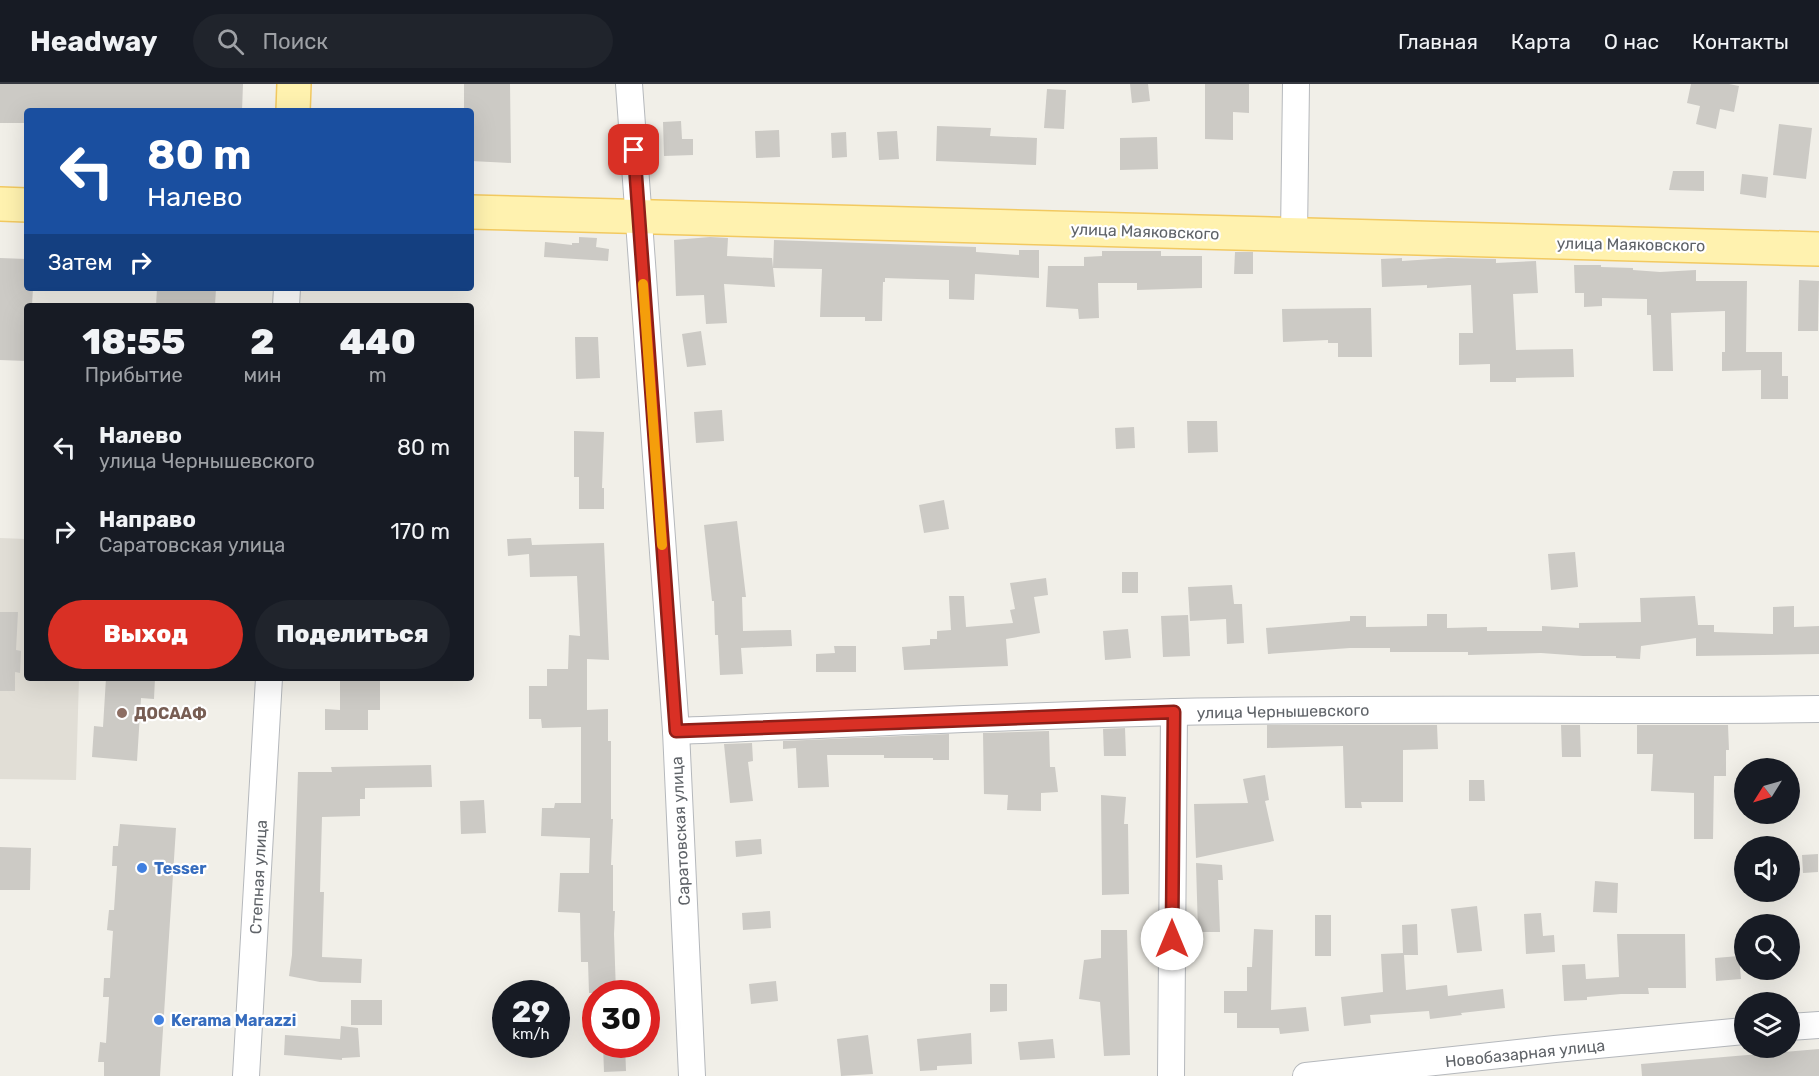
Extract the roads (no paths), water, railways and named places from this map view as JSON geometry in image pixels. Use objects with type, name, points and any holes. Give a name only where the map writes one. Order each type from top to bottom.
[{"type":"main road","points":[[293,108],[294,84]]},
{"type":"main road","points":[[0,204],[24,205]]},
{"type":"main road","name":"улица Маяковского","points":[[474,212],[1819,249]]},
{"type":"street","name":"Саратовская улица","points":[[629,84],[676,731],[692,1076]]},
{"type":"street","points":[[1294,235],[1296,84]]},
{"type":"street","name":"Степная улица","points":[[246,1076],[269,681]]},
{"type":"street","name":"улица Чернышевского","points":[[676,731],[1174,712],[1459,708],[1689,711],[1819,709]]},
{"type":"street","points":[[1171,1076],[1174,712]]},
{"type":"street","points":[[1800,1026],[1819,1025]]},
{"type":"street","name":"Новобазарная улица","points":[[1306,1076],[1734,1032]]},
{"type":"place","name":"ДОСААФ","points":[[122,713]]},
{"type":"place","name":"Tesser","points":[[142,868]]},
{"type":"place","name":"Kerama Marazzi","points":[[159,1020]]}]
